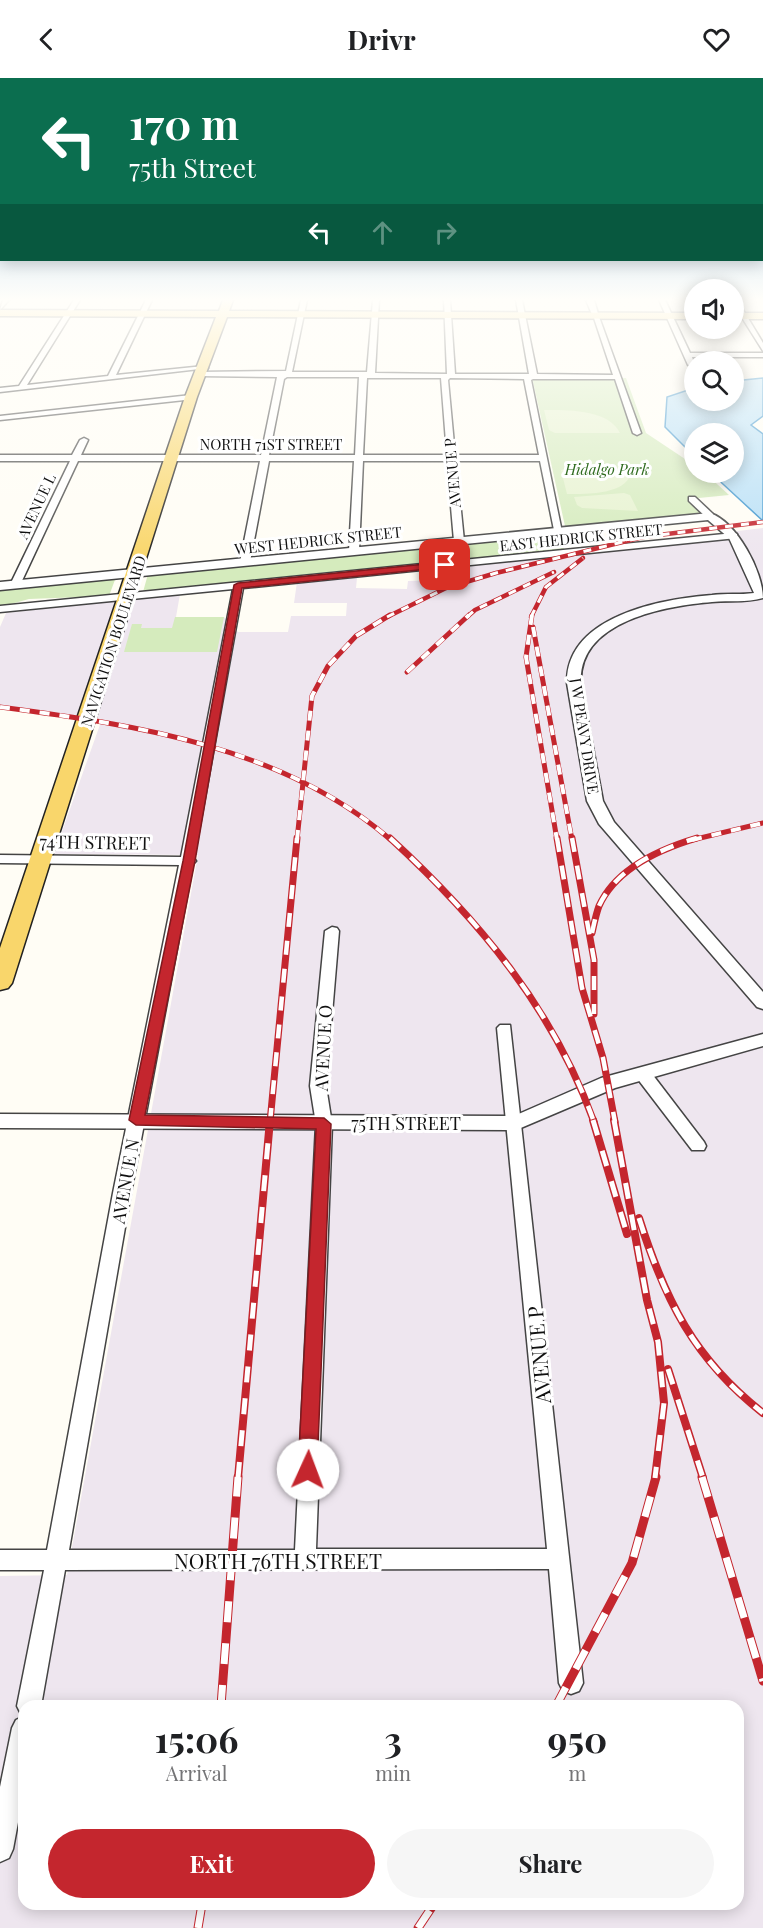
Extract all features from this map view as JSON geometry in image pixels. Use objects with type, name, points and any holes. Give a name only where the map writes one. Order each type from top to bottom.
[{"type":"main road","name":"NAVIGATION BOULEVARD","points":[[0,983],[196,386]]},
{"type":"street","points":[[0,390],[29,386]]},
{"type":"street","points":[[245,562],[278,386]]},
{"type":"street","points":[[354,551],[362,386]]},
{"type":"street","name":"AVENUE P","points":[[445,386],[459,541]]},
{"type":"street","points":[[527,386],[559,530]]},
{"type":"street","points":[[620,386],[637,433]]},
{"type":"street","points":[[0,418],[191,397]]},
{"type":"street","name":"AVENUE L","points":[[15,585],[84,440]]},
{"type":"street","name":"NORTH 71ST STREET","points":[[0,458],[543,458]]},
{"type":"street","name":"J W PEAVY DRIVE","points":[[692,499],[734,536],[760,595],[681,603],[636,614],[616,623],[593,638],[581,651],[575,665],[574,683],[595,801],[607,824],[763,1003]]},
{"type":"street","name":"WEST HEDRICK STREET","points":[[0,586],[710,516]]},
{"type":"street","name":"EAST HEDRICK STREET","points":[[1,611],[734,536]]},
{"type":"street","name":"AVENUE N","points":[[29,1700],[57,1561],[136,1120],[189,861],[238,585]]},
{"type":"street","name":"74TH STREET","points":[[0,859],[189,861]]},
{"type":"street","name":"AVENUE O","points":[[305,1561],[324,1124],[318,1086],[332,931]]},
{"type":"street","name":"AVENUE P","points":[[505,1028],[516,1123],[556,1559],[571,1683]]},
{"type":"street","name":"75TH STREET","points":[[0,1120],[324,1124],[516,1123],[608,1083],[763,1040]]},
{"type":"street","points":[[643,1074],[698,1146]]},
{"type":"street","name":"NORTH 76TH STREET","points":[[0,1560],[556,1559]]},
{"type":"street","points":[[0,1848],[18,1758]]},
{"type":"shaded area","points":[[763,528],[763,1928],[0,1928],[0,1576],[67,1575],[198,855],[54,854],[102,719],[0,707],[0,627],[6,613],[180,594],[176,617],[224,617],[238,632],[288,632],[291,616],[346,616],[347,603],[294,603],[297,582],[347,576],[357,578],[356,588],[407,589],[408,581],[449,580],[447,566]]},
{"type":"green space","name":"Hidalgo Park","points":[[534,386],[629,386],[646,433],[684,458],[684,483],[716,483],[729,495],[689,499],[704,514],[573,528],[565,526]]},
{"type":"green space","points":[[544,410],[575,411],[597,415],[607,419],[620,433],[555,433],[549,430]]},
{"type":"green space","points":[[571,468],[625,469],[631,474],[627,481],[613,490],[567,494],[561,470]]},
{"type":"green space","points":[[624,493],[630,495],[638,511],[582,508],[577,505],[574,497]]},
{"type":"green space","points":[[588,529],[578,540],[563,547],[566,552],[338,571],[143,592],[148,574]]},
{"type":"green space","points":[[116,577],[109,596],[29,599],[0,607],[0,587]]},
{"type":"green space","points":[[175,617],[224,617],[217,652],[124,652],[132,624],[142,624],[141,628],[172,628]]},
{"type":"water","points":[[744,386],[763,386],[763,416],[751,425],[763,434],[763,521],[722,483],[744,483],[744,423],[684,423],[684,446],[665,427],[667,397],[684,391],[684,411],[744,411]]},
{"type":"railway","points":[[387,617],[446,588],[496,573],[643,537],[763,522]]},
{"type":"railway","points":[[532,615],[546,587],[583,558]]},
{"type":"railway","points":[[467,617],[475,610],[554,572]]},
{"type":"railway","points":[[303,783],[312,696],[328,666],[356,636],[390,615]]},
{"type":"railway","points":[[407,672],[469,615]]},
{"type":"railway","points":[[532,615],[526,657],[557,840]]},
{"type":"railway","points":[[533,627],[572,840]]},
{"type":"railway","points":[[0,707],[155,732],[206,745],[256,762],[303,783]]},
{"type":"railway","points":[[297,840],[303,783]]},
{"type":"railway","points":[[303,783],[349,808],[391,840]]},
{"type":"railway","points":[[692,840],[763,823]]},
{"type":"railway","points":[[270,1122],[297,838]]},
{"type":"railway","points":[[390,838],[453,901],[510,968],[535,1003],[557,1041],[577,1080],[594,1122]]},
{"type":"railway","points":[[557,838],[582,988],[603,1058],[615,1122]]},
{"type":"railway","points":[[572,838],[594,960],[594,1014]]},
{"type":"railway","points":[[592,933],[599,906],[616,881],[654,854],[697,838]]},
{"type":"railway","points":[[238,1478],[270,1120]]},
{"type":"railway","points":[[593,1120],[627,1234]]},
{"type":"railway","points":[[614,1120],[647,1300],[658,1342],[664,1403],[655,1478]]},
{"type":"railway","points":[[639,1218],[671,1301],[685,1326],[718,1371],[763,1413]]},
{"type":"railway","points":[[668,1369],[703,1478]]},
{"type":"railway","points":[[221,1700],[238,1477]]},
{"type":"railway","points":[[559,1700],[632,1563],[656,1477]]},
{"type":"railway","points":[[702,1477],[763,1681]]},
{"type":"railway","points":[[198,1928],[201,1910]]},
{"type":"railway","points":[[418,1928],[430,1910]]},
{"type":"route","points":[[308,1470],[324,1124],[136,1120],[189,861],[238,585],[445,565]]}]
